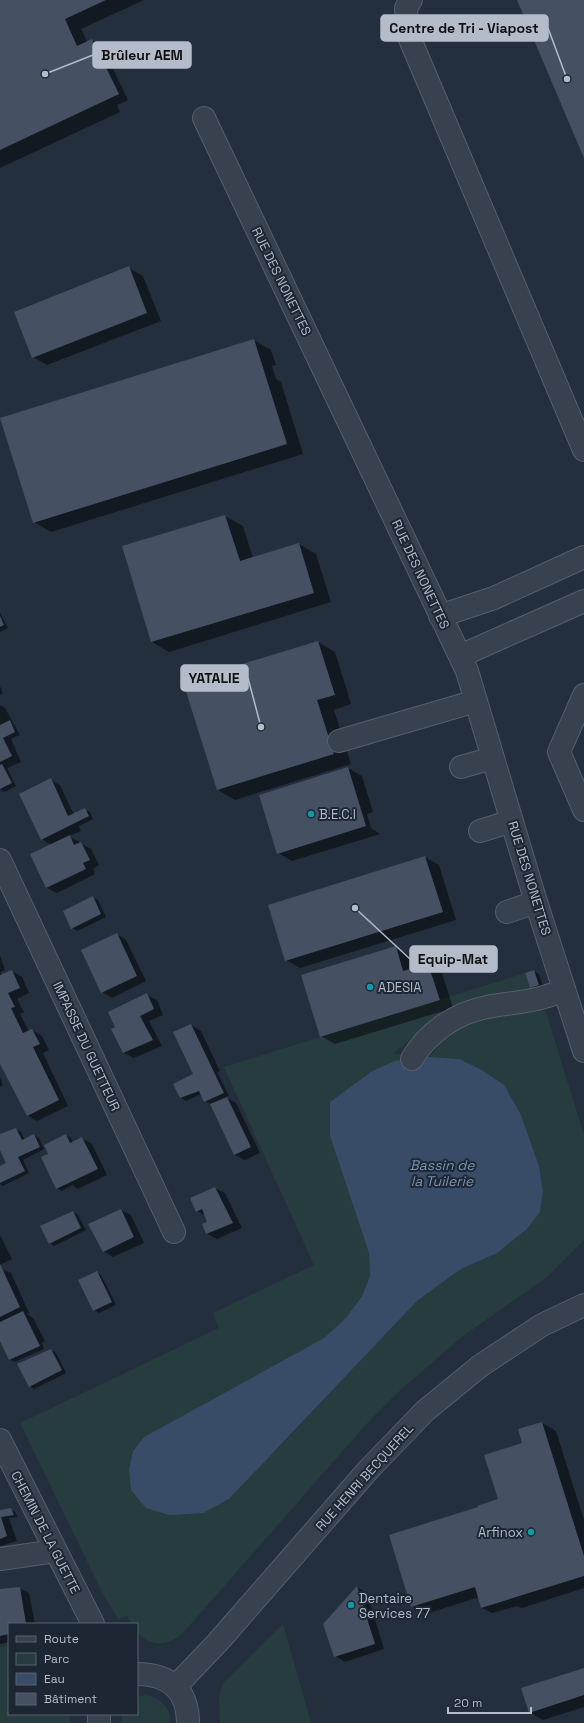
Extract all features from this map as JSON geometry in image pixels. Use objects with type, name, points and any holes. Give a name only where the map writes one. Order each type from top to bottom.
[{"type":"street","points":[[411,0],[406,8],[407,32],[584,450]]},
{"type":"street","name":"RUE DES NONETTES","points":[[204,118],[467,671],[536,902],[584,1051]]},
{"type":"street","points":[[440,616],[494,598],[584,557]]},
{"type":"street","points":[[460,656],[584,601]]},
{"type":"street","points":[[584,695],[559,752],[584,810]]},
{"type":"street","points":[[340,741],[476,701]]},
{"type":"street","points":[[461,767],[493,758]]},
{"type":"street","points":[[480,831],[512,821]]},
{"type":"street","name":"IMPASSE DU GUETTEUR","points":[[0,860],[174,1232]]},
{"type":"street","points":[[507,912],[536,902]]},
{"type":"street","points":[[412,1059],[424,1042],[445,1024],[465,1013],[486,1007],[533,1000],[564,990]]},
{"type":"street","name":"RUE HENRI BECQUEREL","points":[[176,1687],[218,1642],[369,1470],[425,1411],[480,1366],[542,1325],[584,1305]]},
{"type":"street","name":"CHEMIN DE LA GUETTE","points":[[0,1440],[92,1623]]},
{"type":"street","points":[[0,1559],[55,1551]]},
{"type":"street","points":[[138,1674],[151,1674],[164,1678],[176,1687],[184,1698],[188,1711],[188,1723]]},
{"type":"green space","points":[[525,973],[531,992],[433,1021],[394,1053],[413,1057],[372,1071],[330,1102],[330,1136],[369,1253],[370,1276],[362,1296],[346,1318],[324,1338],[144,1437],[133,1451],[129,1469],[276,1450],[418,1300],[461,1269],[497,1253],[527,1229],[540,1212],[543,1192],[539,1166],[521,1115],[459,1059],[428,1057],[434,1052],[437,1043],[468,1020],[535,1009],[546,1012],[584,1135],[584,1240],[547,1277],[463,1336],[397,1393],[370,1420],[182,1634],[170,1641],[159,1644],[153,1643],[142,1637],[138,1633],[138,1623],[131,1623],[127,1616],[118,1619],[103,1594],[20,1423],[219,1328],[213,1313],[314,1265],[224,1067]]},
{"type":"green space","points":[[283,1624],[311,1723],[220,1723],[219,1697],[223,1683]]},
{"type":"green space","points":[[8,1645],[8,1715],[69,1715],[70,1723],[0,1723],[0,1647]]},
{"type":"green space","points":[[146,1695],[164,1704],[169,1712],[170,1723],[122,1723],[122,1715],[138,1715],[138,1697]]},
{"type":"water","name":"Bassin de la Tuilerie","points":[[428,1057],[459,1059],[482,1070],[504,1085],[521,1115],[539,1166],[543,1192],[540,1212],[527,1229],[497,1253],[461,1269],[418,1300],[229,1499],[203,1513],[169,1515],[146,1508],[131,1490],[129,1469],[133,1451],[144,1437],[324,1338],[346,1318],[362,1296],[370,1276],[369,1253],[330,1136],[330,1102],[372,1071],[395,1061]]},
{"type":"building","points":[[0,0],[106,0],[65,19],[77,46],[92,39],[119,94],[0,150]]},
{"type":"building","points":[[517,0],[584,0],[584,158]]},
{"type":"building","points":[[129,266],[147,313],[32,358],[14,312]]},
{"type":"building","points":[[254,339],[287,444],[33,523],[0,418]]},
{"type":"building","points":[[225,515],[240,561],[299,543],[314,593],[151,642],[122,546]]},
{"type":"building","points":[[0,616],[4,625],[0,627]]},
{"type":"building","points":[[318,641],[335,695],[317,700],[334,754],[217,790],[183,682]]},
{"type":"building","points":[[10,720],[15,732],[3,738],[12,756],[0,762],[0,725]]},
{"type":"building","points":[[2,764],[12,783],[0,789],[0,765]]},
{"type":"building","name":"B.E.C.I","points":[[348,767],[366,826],[277,854],[259,795]]},
{"type":"building","points":[[51,778],[68,816],[85,808],[89,816],[41,840],[19,794]]},
{"type":"building","points":[[70,835],[74,845],[81,842],[90,860],[83,863],[86,869],[46,888],[30,854]]},
{"type":"building","points":[[425,856],[443,912],[285,961],[268,905]]},
{"type":"building","points":[[93,896],[101,914],[71,929],[63,911]]},
{"type":"building","points":[[117,933],[137,976],[101,993],[81,950]]},
{"type":"building","name":"ADESIA","points":[[396,946],[403,971],[428,964],[440,1000],[320,1037],[301,975]]},
{"type":"building","points":[[12,970],[20,988],[8,993],[15,1007],[11,1008],[23,1033],[32,1029],[40,1044],[33,1047],[59,1100],[27,1116],[0,1064],[0,975]]},
{"type":"building","points":[[534,970],[539,985],[530,988],[525,973]]},
{"type":"building","points":[[147,993],[154,1009],[140,1016],[153,1040],[123,1053],[111,1029],[115,1027],[108,1012]]},
{"type":"building","points":[[191,1024],[224,1093],[204,1102],[199,1091],[180,1098],[173,1084],[193,1074],[173,1032]]},
{"type":"building","points":[[227,1097],[251,1147],[234,1155],[210,1104]]},
{"type":"building","points":[[16,1128],[22,1140],[34,1134],[40,1147],[18,1157],[25,1171],[0,1183],[0,1166],[6,1163],[0,1150],[0,1134]]},
{"type":"building","points":[[66,1134],[70,1143],[82,1137],[98,1169],[56,1189],[41,1157],[48,1154],[44,1145]]},
{"type":"building","points":[[215,1187],[233,1223],[206,1234],[202,1224],[207,1222],[202,1209],[196,1212],[190,1198]]},
{"type":"building","points":[[121,1209],[134,1237],[103,1252],[88,1224]]},
{"type":"building","points":[[73,1211],[81,1228],[49,1244],[40,1226]]},
{"type":"building","points":[[0,1264],[20,1307],[0,1317]]},
{"type":"building","points":[[97,1271],[112,1302],[93,1311],[78,1280]]},
{"type":"building","points":[[23,1311],[40,1346],[9,1360],[0,1341],[0,1322]]},
{"type":"building","points":[[51,1349],[62,1370],[29,1387],[17,1364]]},
{"type":"building","name":"Arfinox","points":[[542,1422],[584,1556],[584,1576],[481,1608],[475,1587],[411,1607],[389,1535],[478,1507],[477,1506],[498,1499],[484,1455],[522,1443],[518,1429]]},
{"type":"building","points":[[11,1508],[14,1515],[1,1517],[7,1536],[0,1539],[0,1510]]},
{"type":"building","name":"Dentaire Services 77","points":[[357,1586],[375,1644],[334,1657],[323,1624]]},
{"type":"building","points":[[20,1587],[26,1623],[8,1623],[8,1634],[0,1636],[0,1589]]},
{"type":"building","points":[[584,1668],[584,1695],[529,1713],[521,1688]]},
{"type":"place","name":"Brûleur AEM","points":[[45,74]]},
{"type":"place","name":"Centre de Tri - Viapost","points":[[567,79]]},
{"type":"place","name":"YATALIE","points":[[261,727]]},
{"type":"place","name":"B.E.C.I","points":[[311,814]]},
{"type":"place","name":"Equip-Mat","points":[[355,908]]},
{"type":"place","name":"ADESIA","points":[[370,987]]},
{"type":"place","name":"Arfinox","points":[[531,1532]]},
{"type":"place","name":"Dentaire Services 77","points":[[351,1605]]}]
